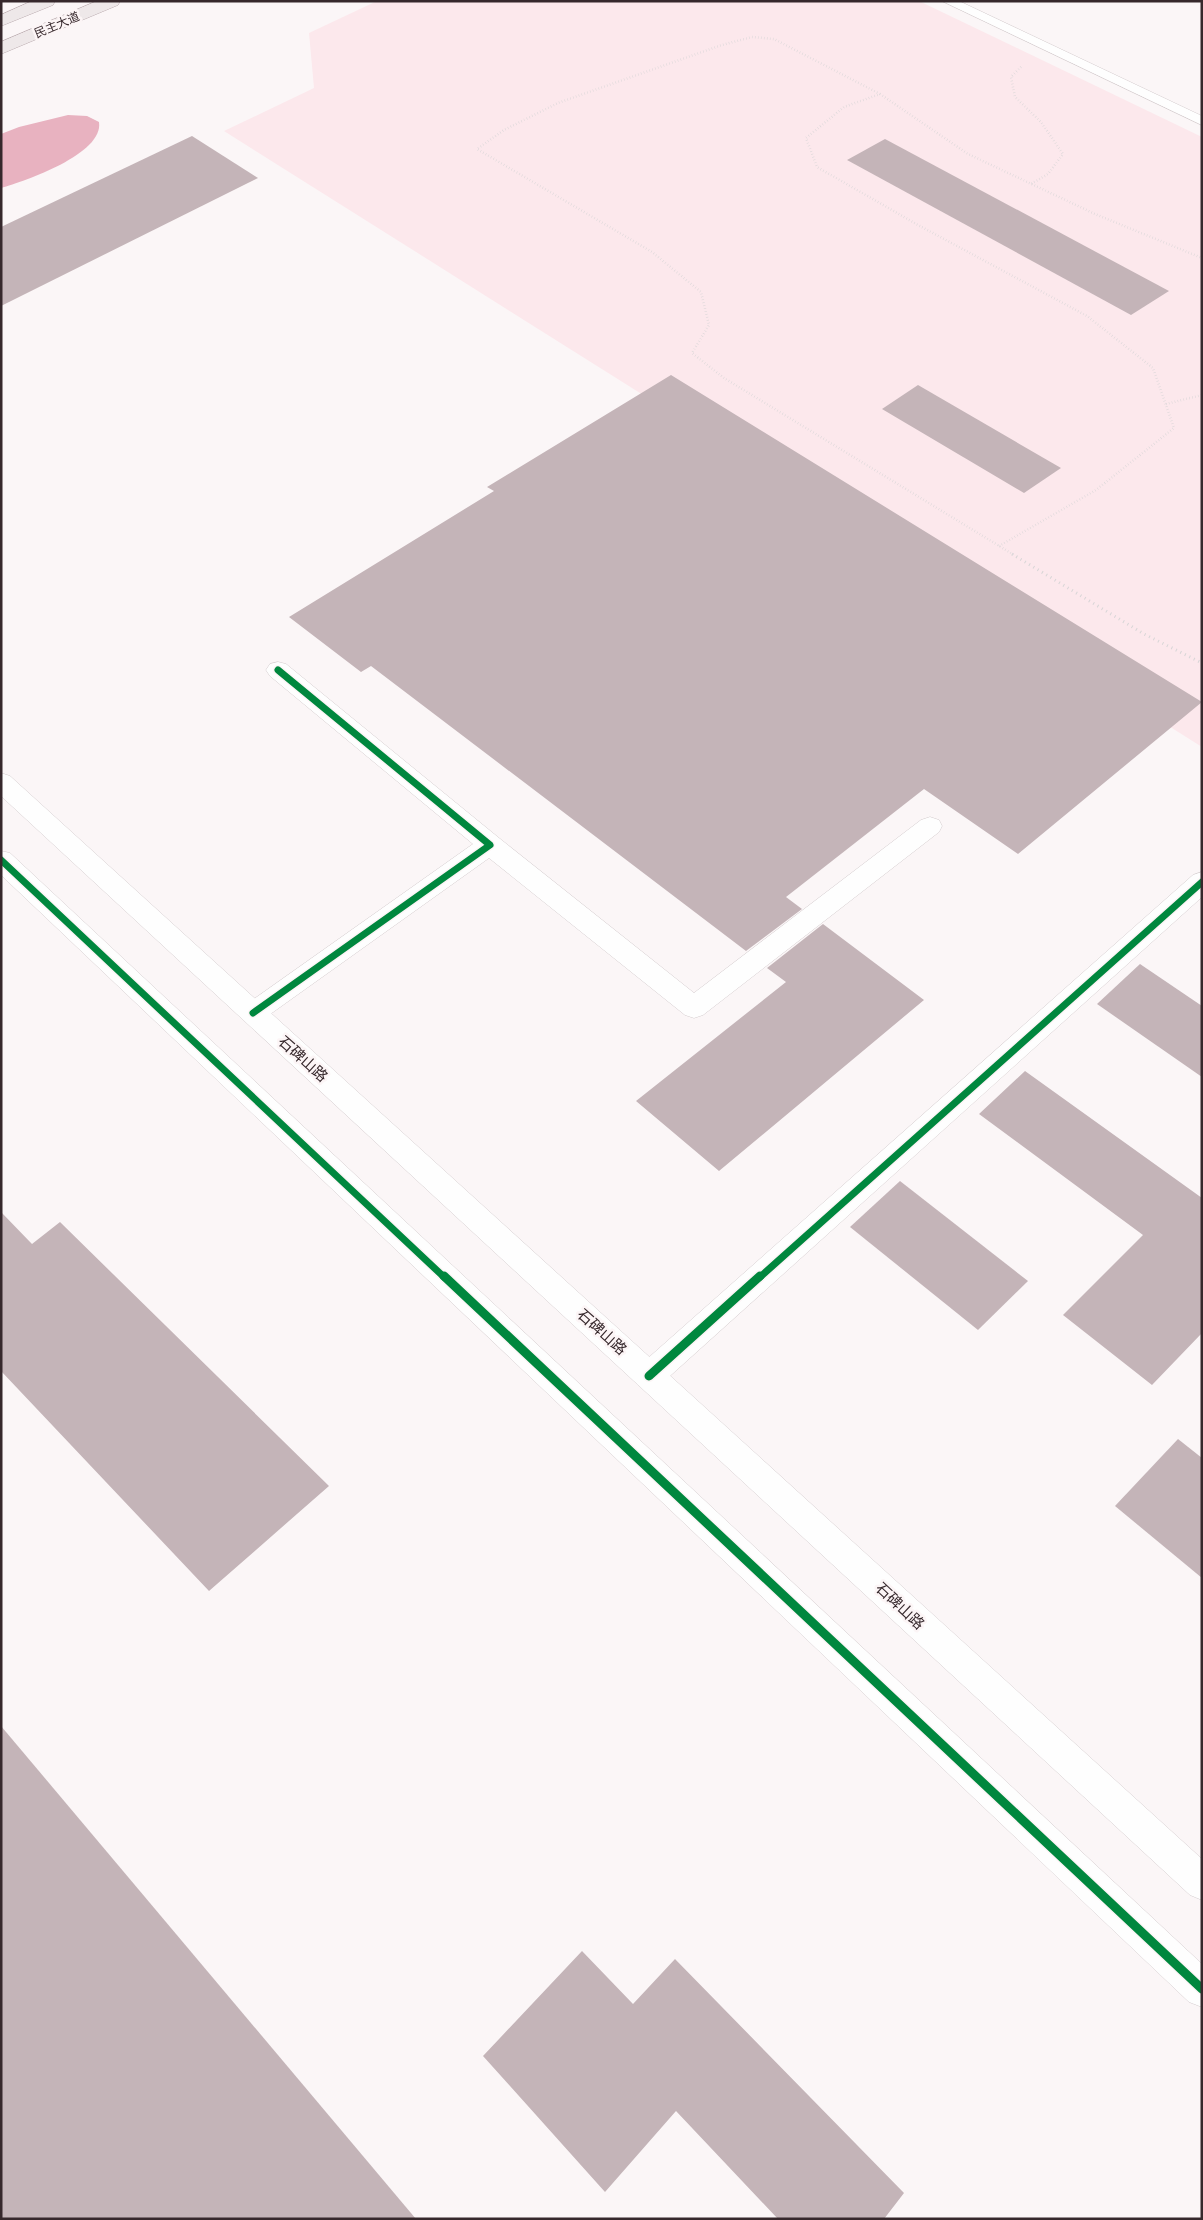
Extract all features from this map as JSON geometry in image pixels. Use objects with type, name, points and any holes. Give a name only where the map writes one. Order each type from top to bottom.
[{"type":"main road","name":"民主大道","points":[[1,21],[47,1]]},
{"type":"main road","name":"民主大道","points":[[1,49],[112,1]]},
{"type":"street","points":[[278,670],[490,845],[694,1008],[930,826]]},
{"type":"street","name":"石碑山路","points":[[1,782],[1202,1883]]},
{"type":"street","points":[[253,1013],[490,845]]},
{"type":"street","points":[[1,860],[1202,1989]]},
{"type":"street","points":[[649,1376],[1202,882]]},
{"type":"lane","points":[[948,1],[1202,122]]},
{"type":"path","points":[[1202,258],[1095,214],[968,154],[880,94],[774,39],[752,37],[722,45],[558,103],[504,130],[477,149],[652,252],[701,292],[709,325],[692,353],[724,378],[1144,634],[1202,663]]},
{"type":"path","points":[[1031,184],[1048,174],[1063,154],[1041,122],[1015,96],[1011,77],[1032,56],[1045,47]]},
{"type":"path","points":[[880,94],[844,107],[806,138],[817,167],[918,225],[1087,316],[1153,368],[1174,428],[1096,490],[999,546]]},
{"type":"path","points":[[1166,404],[1202,396]]},
{"type":"shaded area","points":[[377,1],[919,1],[1202,137],[1202,747],[224,131],[314,88],[309,33]]},
{"type":"shaded area","points":[[68,115],[87,116],[99,122],[97,134],[89,145],[77,155],[61,164],[1,188],[1,134],[19,127]]},
{"type":"building","points":[[192,136],[258,178],[1,306],[1,227]]},
{"type":"building","points":[[885,139],[1169,291],[1131,315],[847,160]]},
{"type":"building","points":[[671,375],[1202,702],[1018,854],[924,789],[786,897],[802,909],[746,951],[371,666],[361,672],[289,617],[494,491],[487,487]]},
{"type":"building","points":[[918,385],[1061,468],[1024,493],[882,409]]},
{"type":"building","points":[[823,924],[924,1000],[719,1171],[636,1101],[786,982],[767,968]]},
{"type":"building","points":[[1140,964],[1202,1006],[1202,1077],[1097,1004]]},
{"type":"building","points":[[1025,1071],[1202,1198],[1202,1333],[1152,1385],[1063,1315],[1143,1235],[979,1114]]},
{"type":"building","points":[[900,1181],[1028,1281],[978,1330],[850,1227]]},
{"type":"building","points":[[1,1212],[32,1244],[60,1222],[329,1486],[209,1591],[1,1371]]},
{"type":"building","points":[[1178,1439],[1202,1458],[1202,1578],[1115,1506]]},
{"type":"building","points":[[1,1726],[416,2219],[1,2219]]},
{"type":"building","points":[[582,1951],[633,2004],[675,1959],[904,2193],[884,2219],[778,2219],[676,2111],[605,2192],[483,2056]]},
{"type":"cycle path","points":[[253,1013],[490,845],[278,670]]},
{"type":"cycle path","points":[[1,860],[1202,1989]]},
{"type":"cycle path","points":[[649,1376],[1202,882]]}]
